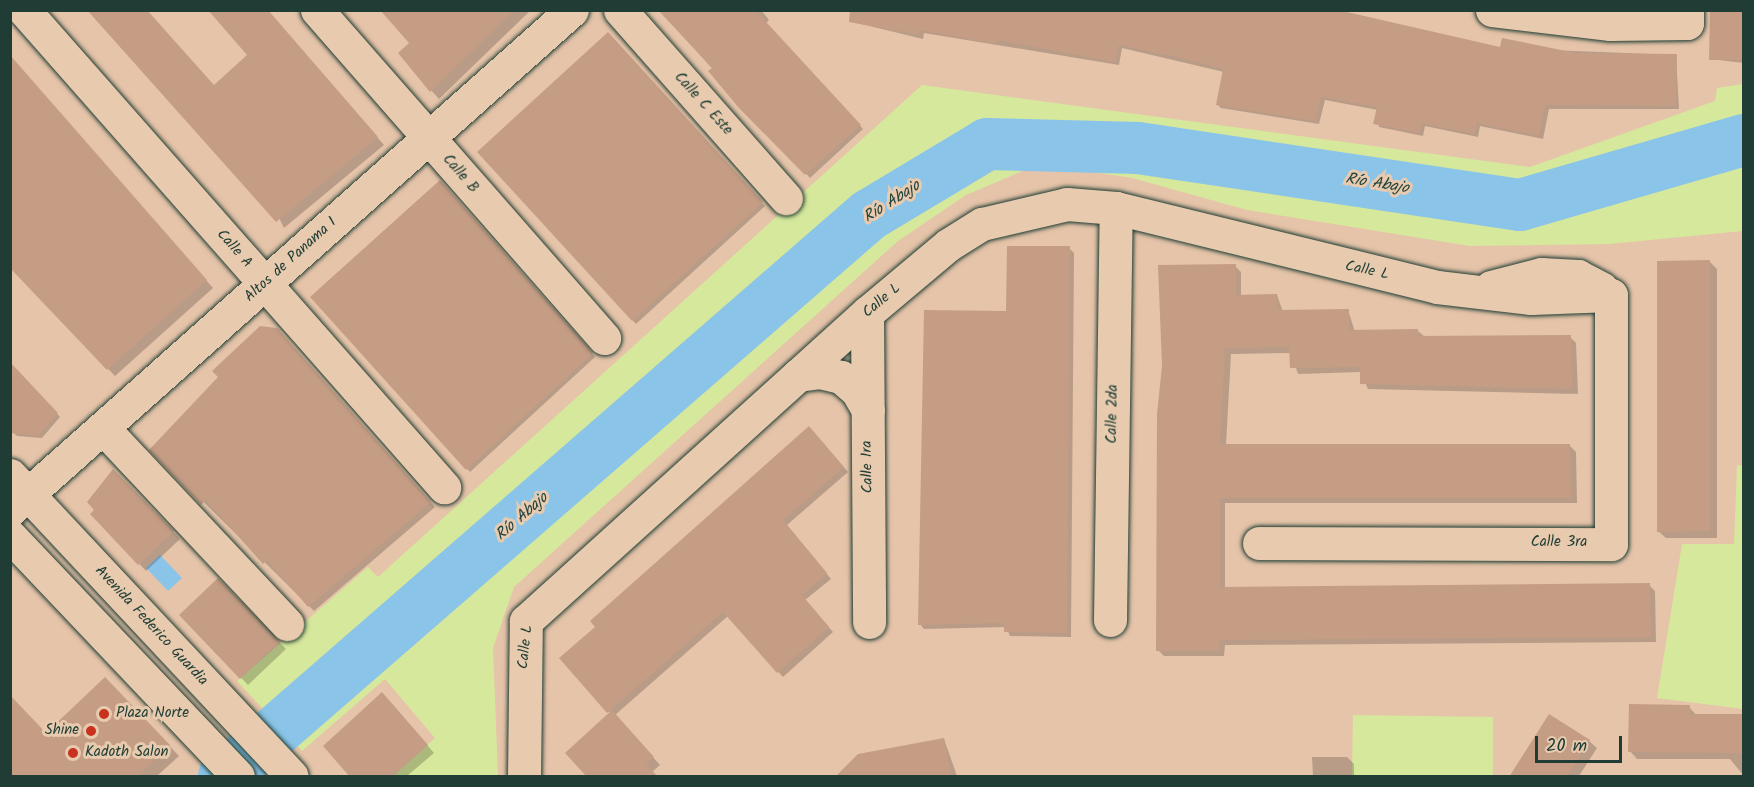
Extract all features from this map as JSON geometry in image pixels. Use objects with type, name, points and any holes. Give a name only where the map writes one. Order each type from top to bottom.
[{"type":"street","name":"Calle A","points":[[24,10],[444,487]]},
{"type":"street","name":"Calle B","points":[[317,10],[604,338]]},
{"type":"street","name":"Altos de Panama I","points":[[16,493],[103,428],[572,10]]},
{"type":"street","name":"Calle C Este","points":[[620,10],[786,198]]},
{"type":"street","points":[[1492,10],[1610,24],[1687,23],[1687,10]]},
{"type":"street","name":"Calle L","points":[[524,777],[526,621],[867,313],[948,245],[982,224],[1067,204],[1116,208],[1284,253],[1477,292],[1531,298],[1611,296]]},
{"type":"street","name":"Calle 2da","points":[[1110,620],[1116,208]]},
{"type":"street","name":"Calle 3ra","points":[[1260,543],[1611,543],[1611,296]]},
{"type":"street","name":"Calle 1ra","points":[[867,313],[869,622]]},
{"type":"street","points":[[798,375],[819,372],[840,378],[857,391],[868,410]]},
{"type":"street","points":[[103,428],[287,624]]},
{"type":"street","name":"Avenida Federico Guardia","points":[[16,493],[221,701],[291,777]]},
{"type":"street","points":[[10,536],[238,777]]},
{"type":"green space","points":[[1743,84],[1743,231],[1609,244],[1470,246],[1247,210],[1132,178],[1079,170],[1025,170],[966,195],[898,241],[514,587],[493,648],[498,776],[392,776],[435,738],[385,679],[302,751],[237,681],[368,567],[378,577],[922,85],[1530,167],[1715,101],[1717,88]]},
{"type":"green space","points":[[1737,465],[1744,466],[1743,709],[1657,698],[1682,544],[1734,544]]},
{"type":"green space","points":[[1353,715],[1493,717],[1493,776],[1352,776]]},
{"type":"water","points":[[160,555],[182,578],[168,591],[146,568]]},
{"type":"building","points":[[87,10],[147,10],[214,85],[247,55],[208,10],[268,10],[378,137],[276,222]]},
{"type":"building","points":[[380,10],[514,10],[430,92],[398,53],[409,43]]},
{"type":"building","points":[[658,10],[755,10],[861,125],[805,175],[739,108],[708,71],[712,68]]},
{"type":"building","points":[[850,10],[1338,10],[1500,47],[1502,38],[1576,53],[1677,54],[1676,106],[1545,105],[1539,136],[1477,123],[1474,134],[1422,123],[1420,133],[1373,124],[1377,107],[1321,97],[1315,121],[1216,105],[1223,69],[1172,56],[1119,45],[1115,62],[997,40],[996,44],[920,30],[919,35],[849,22]]},
{"type":"building","points":[[1710,10],[1743,10],[1743,60],[1709,60]]},
{"type":"building","points":[[608,32],[763,202],[632,321],[477,152]]},
{"type":"building","points":[[10,55],[207,280],[107,370],[10,268]]},
{"type":"building","points":[[440,180],[593,353],[466,470],[310,297]]},
{"type":"building","points":[[1007,246],[1070,246],[1067,633],[1004,632],[1004,623],[918,625],[924,310],[1006,311]]},
{"type":"building","points":[[1710,260],[1710,531],[1657,532],[1657,261]]},
{"type":"building","points":[[1236,264],[1236,295],[1277,294],[1278,310],[1349,309],[1349,330],[1418,329],[1418,336],[1571,335],[1572,389],[1360,384],[1360,367],[1290,368],[1289,347],[1225,348],[1220,444],[1570,444],[1571,498],[1220,498],[1220,587],[1650,583],[1651,637],[1219,640],[1219,651],[1156,651],[1157,414],[1162,366],[1158,265]]},
{"type":"building","points":[[260,326],[277,328],[431,502],[308,607],[267,560],[263,564],[206,500],[201,505],[149,450],[218,377],[212,371]]},
{"type":"building","points":[[10,362],[58,413],[38,436],[10,433]]},
{"type":"building","points":[[809,426],[844,467],[783,520],[827,573],[802,595],[829,627],[777,673],[723,612],[607,713],[559,658],[595,627],[590,621]]},
{"type":"building","points":[[113,469],[174,531],[138,565],[90,514],[94,510],[87,502]]},
{"type":"building","points":[[218,578],[280,641],[240,679],[179,615]]},
{"type":"building","name":"Plaza Norte","points":[[105,677],[170,745],[137,777],[10,777],[10,695],[46,733]]},
{"type":"building","points":[[382,692],[428,745],[392,777],[350,777],[323,746]]},
{"type":"building","points":[[1629,704],[1690,705],[1690,714],[1743,714],[1743,753],[1628,752]]},
{"type":"building","points":[[612,710],[654,757],[646,764],[658,777],[587,777],[565,753]]},
{"type":"building","points":[[1549,714],[1590,740],[1567,777],[1509,777]]},
{"type":"building","points":[[944,738],[952,777],[835,777],[858,754]]},
{"type":"waterway","name":"Río Abajo","points":[[224,776],[869,215],[987,144],[1138,148],[1520,205],[1744,140]]},
{"type":"place","name":"Plaza Norte","points":[[104,714]]},
{"type":"place","name":"Shine","points":[[91,731]]},
{"type":"place","name":"Kadoth Salon","points":[[73,753]]}]
